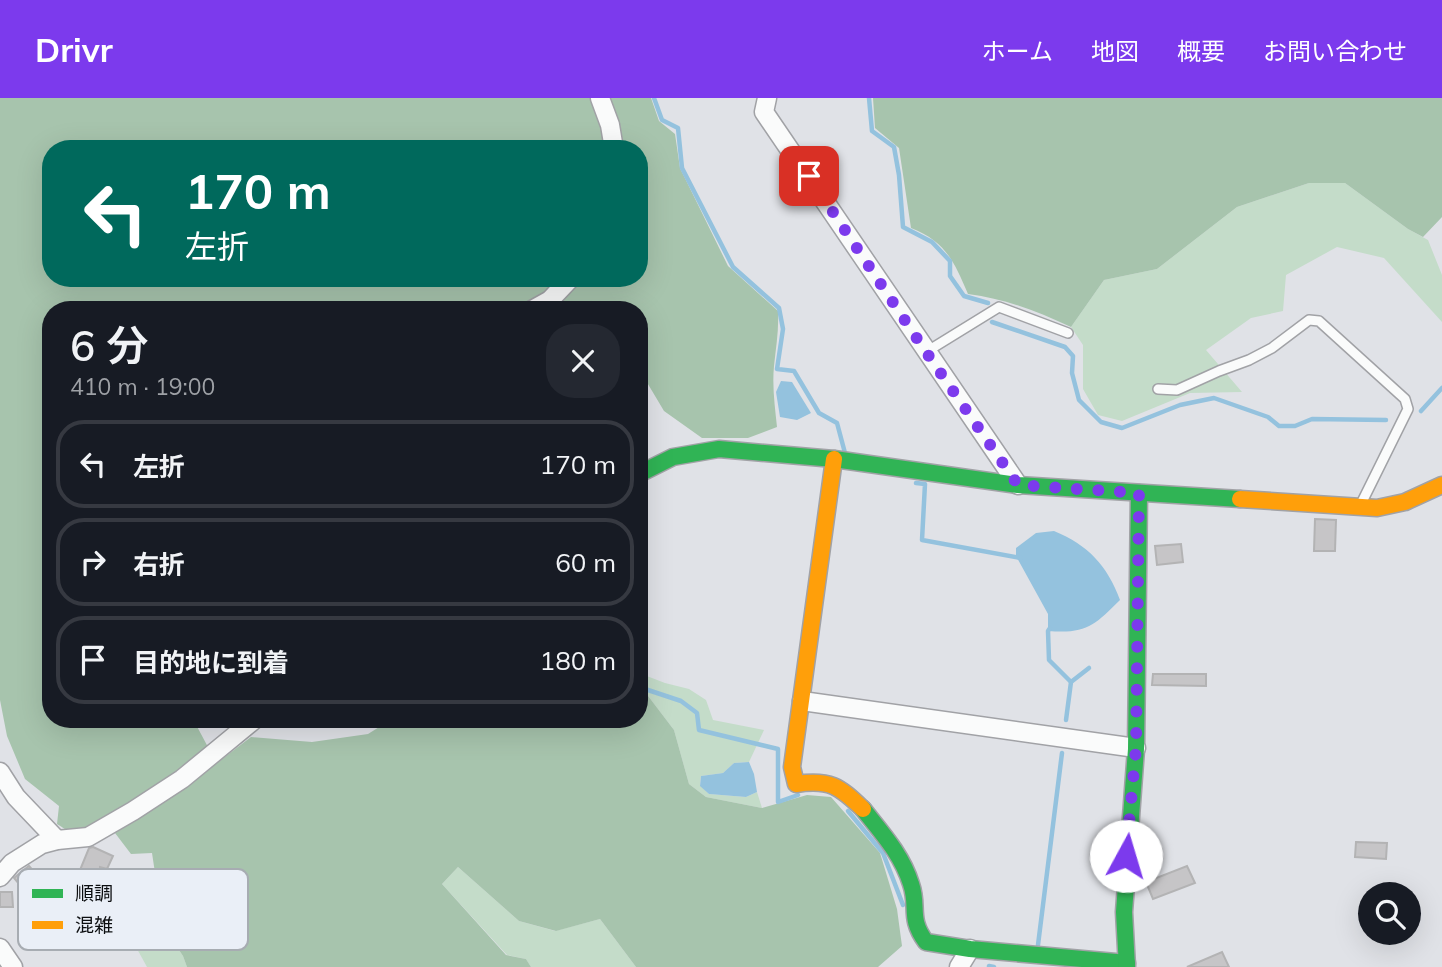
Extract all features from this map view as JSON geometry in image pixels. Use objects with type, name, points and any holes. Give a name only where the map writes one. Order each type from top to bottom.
[{"type":"street","points":[[600,98],[612,140]]},
{"type":"street","points":[[767,98],[764,112],[1018,485]]},
{"type":"street","points":[[549,301],[563,287]]},
{"type":"street","points":[[648,470],[673,457],[719,449],[834,460],[1018,485],[1388,507],[1442,485]]},
{"type":"street","points":[[834,460],[792,767],[796,784],[816,781],[834,784],[862,808],[904,865],[914,888],[913,907],[918,930],[926,942],[1127,965],[1124,880],[1136,748],[1139,493]]},
{"type":"street","points":[[802,701],[1136,748]]},
{"type":"street","points":[[0,877],[12,863],[42,844],[88,837],[123,817],[182,779],[245,728]]},
{"type":"street","points":[[0,772],[16,797],[57,840]]},
{"type":"street","points":[[959,967],[971,949]]},
{"type":"lane","points":[[926,352],[999,307],[1068,333]]},
{"type":"lane","points":[[1158,389],[1177,390],[1249,360],[1272,348],[1309,320],[1319,321],[1405,399],[1408,410],[1360,506]]},
{"type":"green space","points":[[0,98],[651,98],[659,121],[675,134],[680,168],[728,266],[778,311],[773,382],[777,427],[748,438],[702,438],[664,411],[648,384],[648,301],[42,301],[42,728],[198,728],[209,749],[121,813],[84,831],[71,832],[57,824],[59,806],[25,779],[7,736],[0,700]]},
{"type":"green space","points":[[873,98],[1442,98],[1442,217],[1423,237],[1345,183],[1309,183],[1237,207],[1157,269],[1104,280],[1071,327],[1021,306],[968,294],[947,254],[932,239],[911,228],[899,148],[875,128]]},
{"type":"green space","points":[[1309,183],[1345,183],[1408,229],[1428,240],[1442,275],[1442,322],[1384,258],[1337,247],[1286,275],[1283,311],[1251,318],[1206,350],[1242,392],[1190,393],[1122,421],[1098,415],[1083,389],[1083,345],[1071,327],[1104,280],[1157,269],[1237,207]]},
{"type":"green space","points":[[648,676],[689,689],[706,700],[713,720],[764,730],[749,762],[734,763],[723,773],[701,776],[700,785],[709,794],[746,797],[757,792],[762,808],[706,797],[689,784],[674,730],[648,696]]},
{"type":"green space","points":[[648,696],[674,730],[689,784],[706,797],[762,808],[807,795],[831,797],[880,853],[897,909],[902,946],[878,967],[636,967],[600,919],[556,931],[519,921],[458,867],[442,884],[506,955],[526,959],[531,967],[187,967],[179,950],[248,950],[248,869],[154,869],[152,853],[131,854],[115,833],[192,782],[251,737],[312,742],[368,734],[378,728],[648,728]]},
{"type":"green space","points":[[458,867],[519,921],[555,931],[600,919],[636,967],[531,967],[526,959],[507,955],[442,884]]},
{"type":"green space","points":[[138,950],[179,950],[187,967],[147,967]]},
{"type":"water","points":[[781,381],[792,382],[811,413],[797,420],[780,417],[776,392]]},
{"type":"water","points":[[1054,531],[1077,543],[1095,558],[1109,576],[1120,600],[1096,622],[1081,629],[1048,631],[1048,614],[1016,556],[1016,548],[1036,533]]},
{"type":"water","points":[[749,762],[757,792],[746,797],[709,794],[700,786],[701,776],[723,773],[734,763]]},
{"type":"building","points":[[1315,519],[1336,520],[1335,551],[1314,551]]},
{"type":"building","points":[[1181,544],[1183,562],[1157,565],[1155,546]]},
{"type":"building","points":[[1153,674],[1206,674],[1206,686],[1152,685]]},
{"type":"building","points":[[1356,842],[1387,843],[1386,859],[1355,857]]},
{"type":"building","points":[[93,847],[113,856],[107,869],[80,869],[89,848]]},
{"type":"building","points":[[1187,866],[1195,883],[1153,899],[1146,882]]},
{"type":"building","points":[[0,892],[12,892],[13,907],[0,907]]},
{"type":"building","points":[[1222,952],[1229,967],[1187,967]]},
{"type":"waterway","points":[[654,98],[662,120],[678,128],[682,168],[733,267],[779,308],[783,329],[777,369],[794,371],[819,413],[837,423],[845,453]]},
{"type":"waterway","points":[[869,98],[872,131],[894,147],[903,227],[932,242],[950,261],[950,276],[964,296],[988,303]]},
{"type":"waterway","points":[[992,322],[1065,347],[1073,356],[1072,373],[1079,400],[1101,422],[1122,428],[1180,405],[1214,398],[1268,417],[1279,426],[1295,426],[1312,419],[1386,420]]},
{"type":"waterway","points":[[1421,411],[1442,388]]},
{"type":"waterway","points":[[916,483],[925,484],[922,540],[1021,558]]},
{"type":"waterway","points":[[1050,628],[1049,660],[1071,682]]},
{"type":"waterway","points":[[1066,720],[1071,682],[1089,668]]},
{"type":"waterway","points":[[648,690],[681,701],[697,713],[699,730],[778,749],[778,802],[798,795]]},
{"type":"waterway","points":[[1038,945],[1062,753]]},
{"type":"waterway","points":[[848,811],[883,853],[903,905]]},
{"type":"waterway","points":[[989,966],[994,967]]},
{"type":"traffic: fast","points":[[648,470],[673,457],[719,449],[834,459],[1018,485],[1240,499]]},
{"type":"traffic: fast","points":[[1127,967],[1124,912],[1136,749],[1139,493]]},
{"type":"traffic: fast","points":[[863,809],[891,845],[907,873],[913,892],[915,919],[926,942],[970,949],[1127,963]]},
{"type":"traffic: slow","points":[[834,459],[792,767],[796,784],[817,783],[833,786],[863,809]]},
{"type":"traffic: slow","points":[[1240,499],[1377,508],[1405,502],[1442,485]]},
{"type":"route","points":[[809,176],[1018,485],[1139,493],[1136,762],[1126,856]]}]
